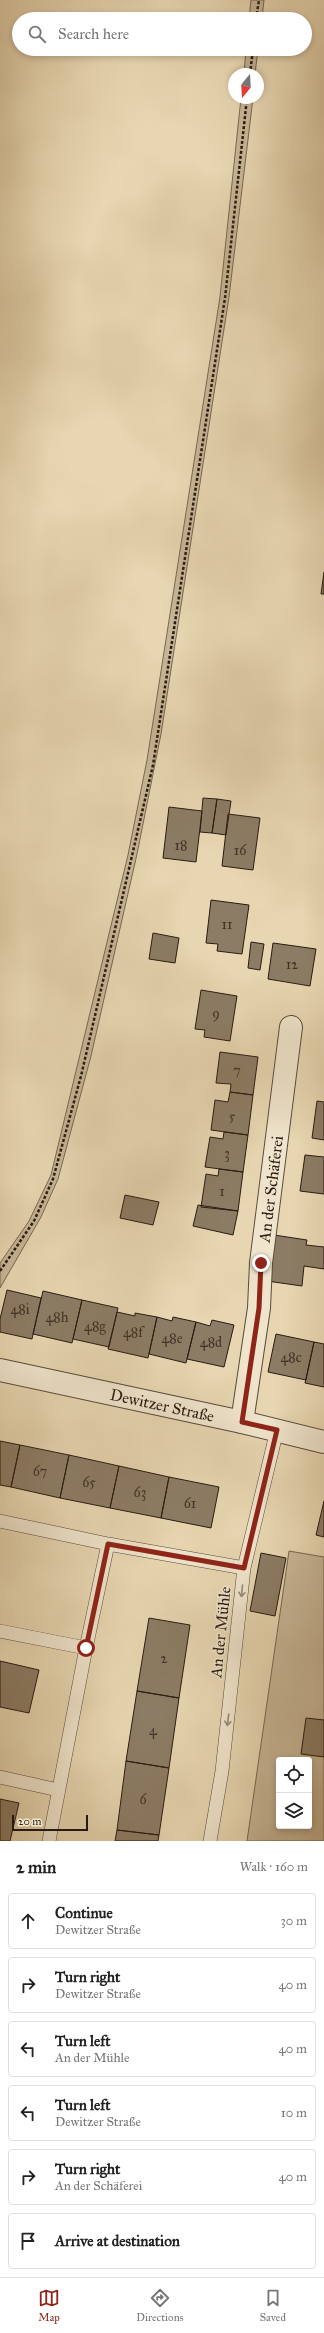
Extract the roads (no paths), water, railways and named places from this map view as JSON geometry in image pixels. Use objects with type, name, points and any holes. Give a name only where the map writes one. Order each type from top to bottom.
[{"type":"street","name":"An der Schäferei","points":[[242,1422],[259,1308],[261,1263],[291,1028]]},
{"type":"street","name":"Dewitzer Straße","points":[[0,1370],[242,1422],[324,1442]]},
{"type":"lane","name":"An der Mühle","points":[[210,1841],[222,1763],[244,1568],[277,1430]]},
{"type":"lane","points":[[0,1521],[108,1544],[244,1568]]},
{"type":"lane","points":[[49,1841],[86,1648],[108,1544]]},
{"type":"lane","points":[[0,1631],[86,1648]]},
{"type":"lane","points":[[0,1777],[58,1790]]}]
